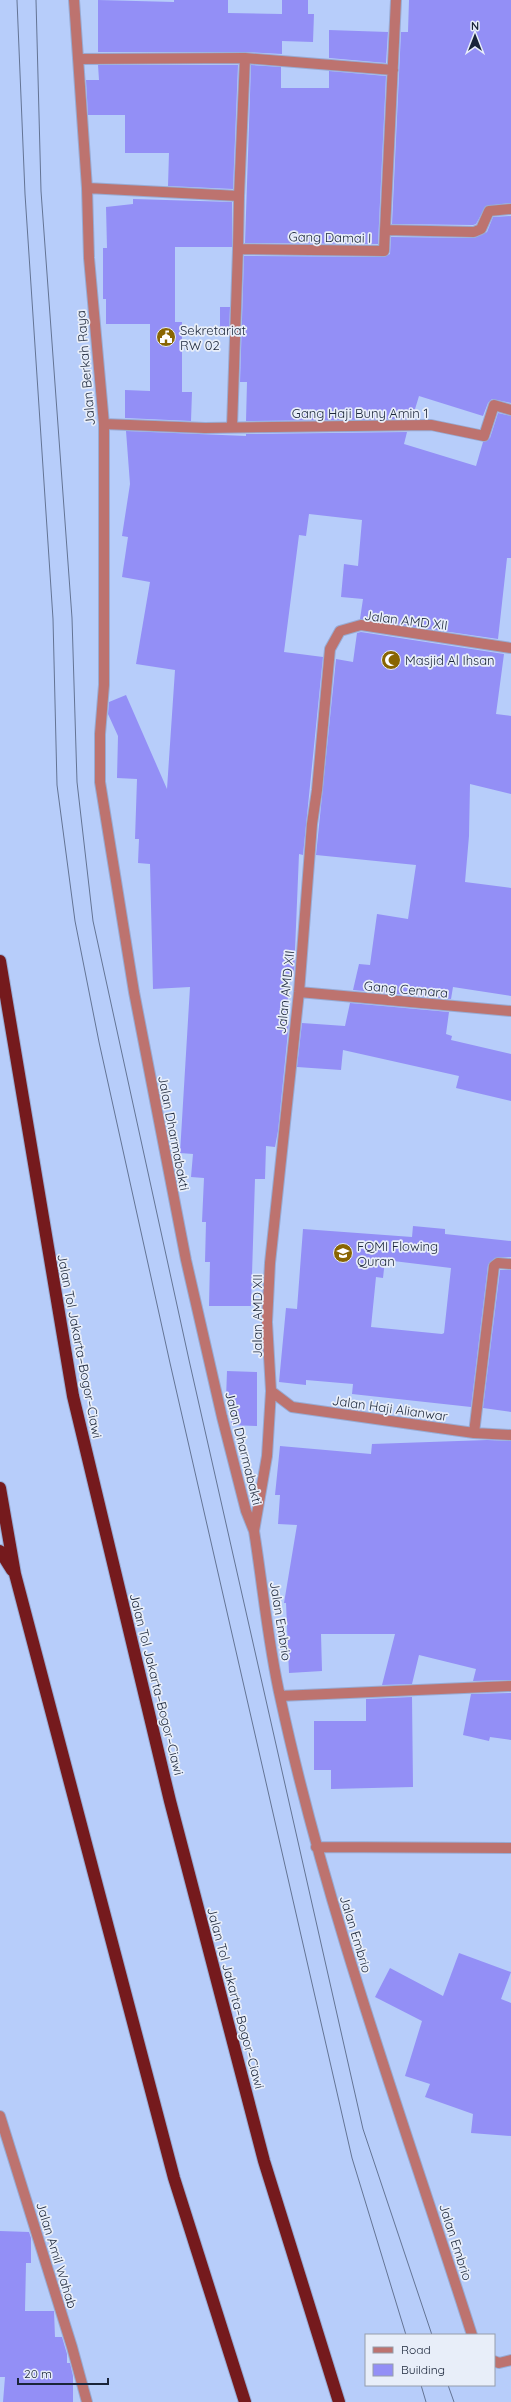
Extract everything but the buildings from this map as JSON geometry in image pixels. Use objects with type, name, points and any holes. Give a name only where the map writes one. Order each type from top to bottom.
[{"type":"highway","name":"Jalan Tol Jakarta–Bogor–Ciawi","points":[[0,961],[73,1396],[170,1801],[264,2161],[339,2402]]},
{"type":"highway","points":[[0,1488],[15,1574],[174,2178],[245,2402]]},
{"type":"highway","points":[[0,1551],[15,1574]]},
{"type":"street","name":"Jalan Berkah Raya","points":[[74,0],[87,188],[89,258],[104,424],[104,685],[100,734]]},
{"type":"street","name":"Gang Damai I","points":[[238,249],[384,251],[396,5]]},
{"type":"street","points":[[78,59],[244,58],[393,70]]},
{"type":"street","points":[[104,424],[232,427],[244,58]]},
{"type":"street","points":[[87,188],[239,196]]},
{"type":"street","points":[[385,230],[474,232],[481,229],[489,211],[511,209]]},
{"type":"street","name":"Gang Haji Buny Amin 1","points":[[232,427],[431,425],[484,436],[494,405],[511,410]]},
{"type":"street","name":"Jalan AMD XII","points":[[254,1531],[267,1456],[271,1391],[267,1322],[270,1264],[299,992],[312,824],[317,790],[330,649],[340,631],[361,625],[511,648]]},
{"type":"street","name":"Jalan Dharmabakti","points":[[100,734],[100,782],[134,992],[161,1136],[186,1260],[222,1418],[246,1511],[254,1531]]},
{"type":"street","name":"Gang Cemara","points":[[299,992],[511,1011]]},
{"type":"street","points":[[474,1433],[494,1266],[498,1264],[511,1264]]},
{"type":"street","name":"Jalan Haji Alianwar","points":[[271,1391],[292,1407],[474,1433],[511,1435]]},
{"type":"street","name":"Jalan Embrio","points":[[254,1531],[280,1696],[316,1847],[350,1959],[472,2334]]},
{"type":"street","points":[[280,1696],[511,1686]]},
{"type":"street","points":[[316,1847],[511,1848]]},
{"type":"street","name":"Jalan Amil Wahab","points":[[0,2119],[72,2347],[87,2402]]},
{"type":"street","points":[[495,2361],[499,2363],[511,2360]]},
{"type":"tram line","points":[[17,0],[25,194],[53,619],[57,785],[75,921],[99,1042],[170,1363],[352,2158],[406,2334]]},
{"type":"tram line","points":[[36,0],[41,191],[72,618],[77,782],[93,921],[189,1360],[363,2129],[432,2334]]},
{"type":"tram line","points":[[421,2386],[426,2402]]},
{"type":"tram line","points":[[448,2386],[454,2402]]},
{"type":"place","name":"Sekretariat RW 02","points":[[166,337]]},
{"type":"place","name":"Masjid Al Ihsan","points":[[391,660]]},
{"type":"place","name":"FQMI Flowing Quran","points":[[343,1253]]}]
